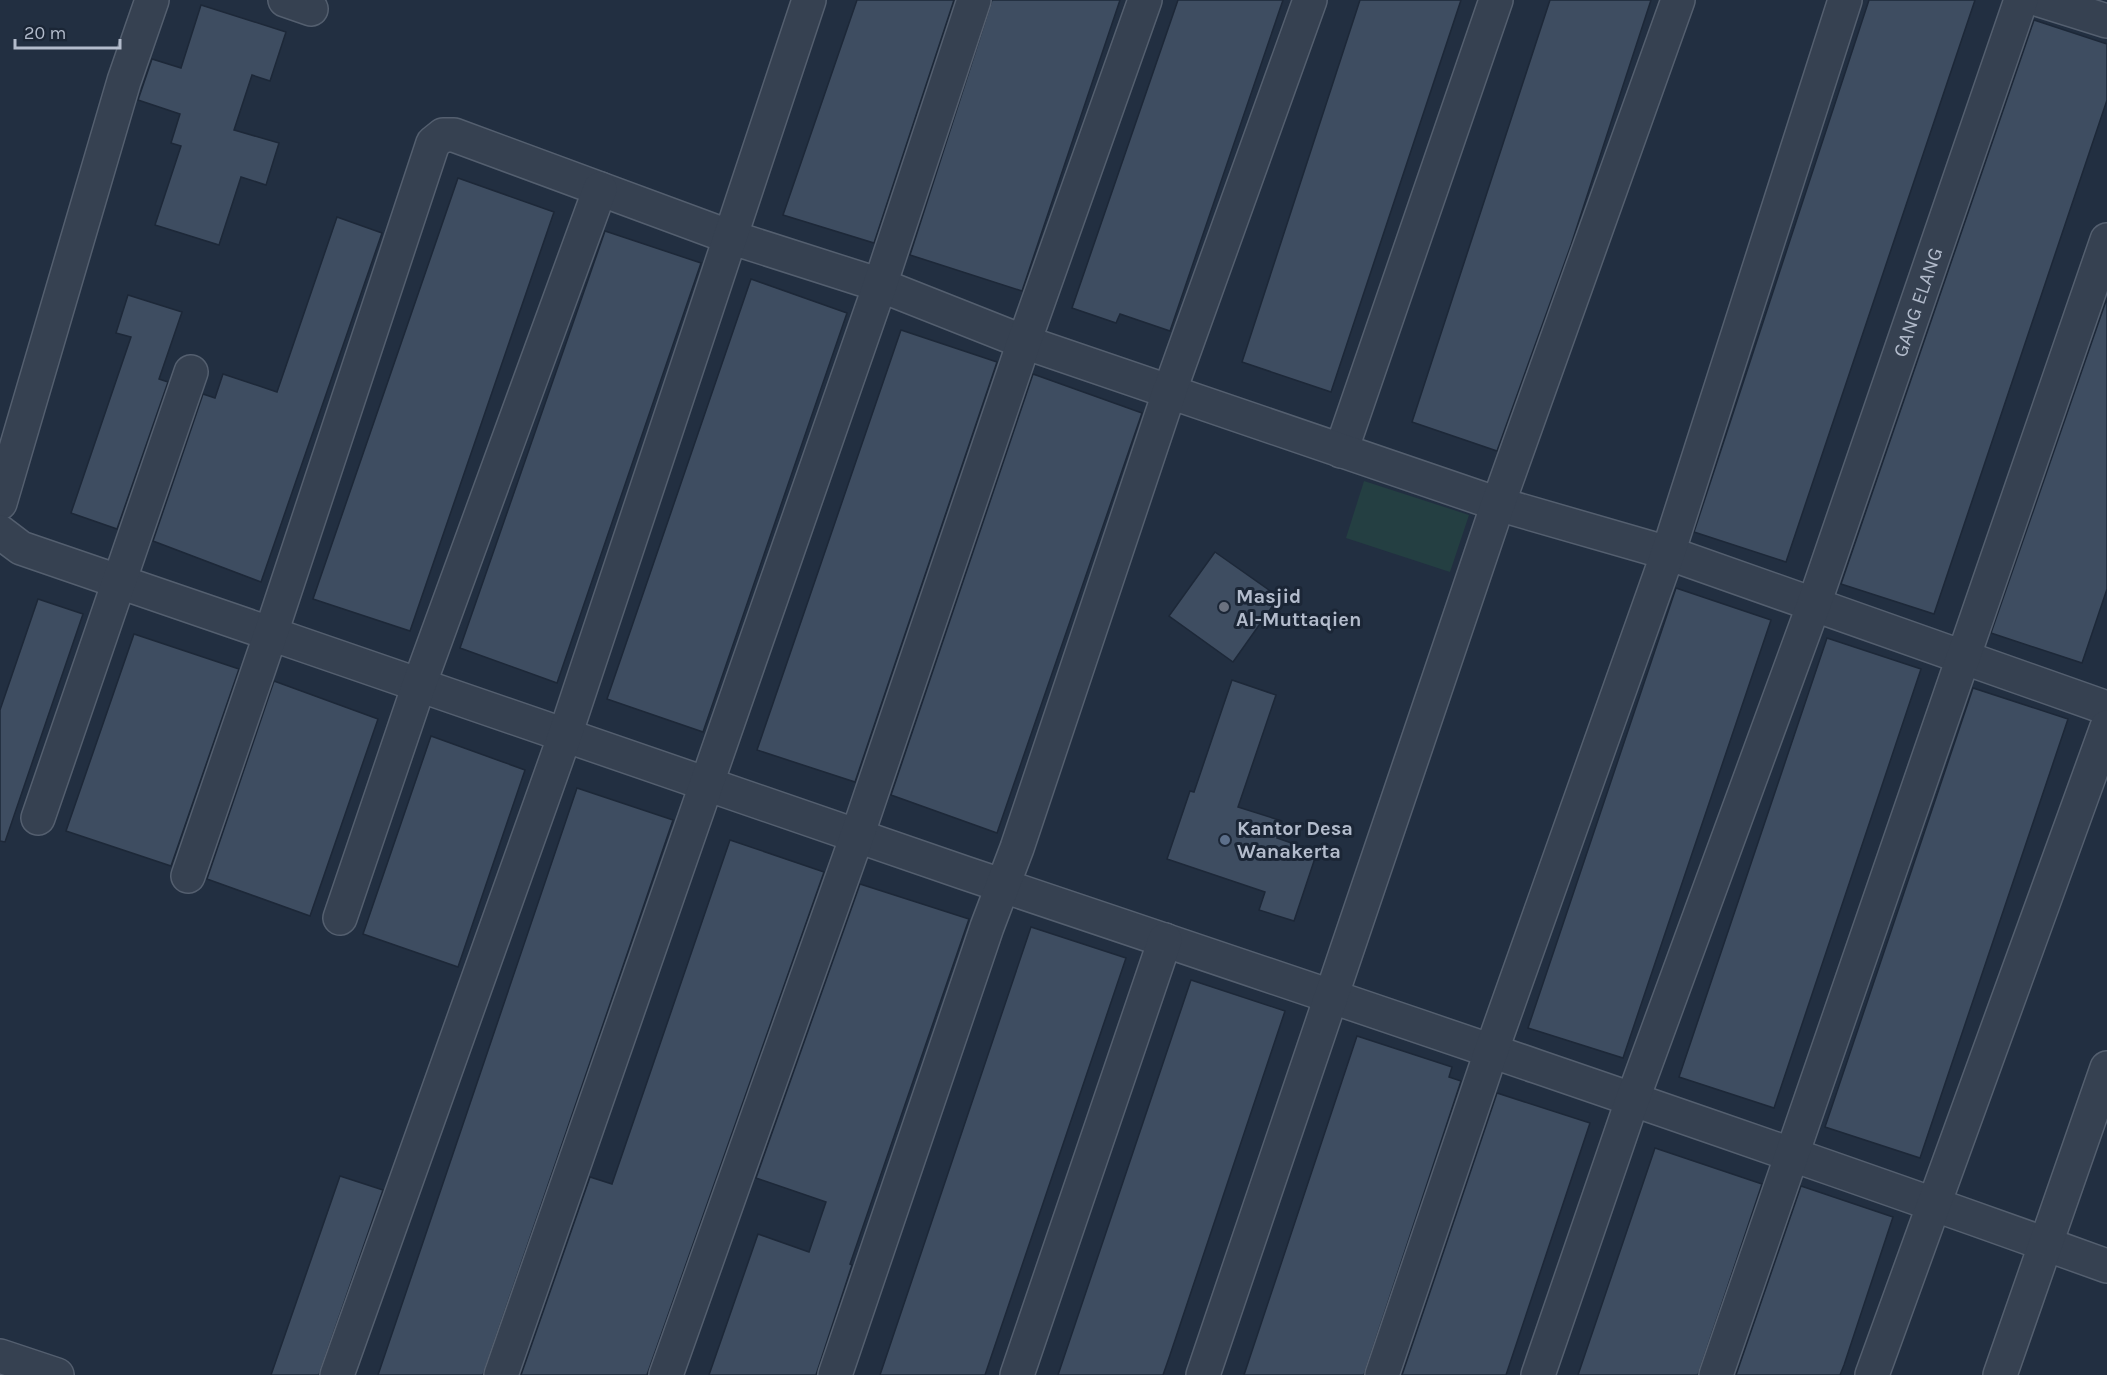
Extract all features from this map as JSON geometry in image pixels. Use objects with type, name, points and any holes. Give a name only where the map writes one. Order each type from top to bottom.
[{"type":"street","points":[[0,503],[124,81],[152,0]]},
{"type":"street","points":[[337,1375],[565,735],[809,0]]},
{"type":"street","points":[[501,1375],[880,285],[974,0]]},
{"type":"street","points":[[666,1375],[857,836],[1024,342],[1145,0]]},
{"type":"street","points":[[835,1375],[1170,390],[1310,0]]},
{"type":"street","points":[[1341,451],[1496,0]]},
{"type":"street","points":[[1203,1375],[1498,504],[1678,0]]},
{"type":"street","points":[[1382,1375],[1491,1052],[1668,553],[1845,0]]},
{"type":"street","name":"GANG ELANG","points":[[1538,1375],[1632,1101],[1814,604],[2021,0]]},
{"type":"street","points":[[2040,0],[2107,21]]},
{"type":"street","points":[[188,876],[433,143],[443,135],[454,135],[730,237],[880,285],[1024,342],[1498,504],[1668,553],[2107,708]]},
{"type":"street","points":[[340,918],[419,685],[600,189]]},
{"type":"street","points":[[1716,1375],[2107,240]]},
{"type":"street","points":[[38,818],[191,372]]},
{"type":"street","points":[[0,532],[21,548],[857,836],[1332,995],[2107,1266]]},
{"type":"street","points":[[1872,1375],[2107,727]]},
{"type":"street","points":[[1017,1375],[1165,940]]},
{"type":"street","points":[[2000,1375],[2107,1068]]},
{"type":"street","points":[[6,1364],[57,1375]]},
{"type":"green space","points":[[1364,481],[1469,515],[1450,572],[1346,538]]},
{"type":"building","points":[[857,0],[954,0],[874,243],[783,215]]},
{"type":"building","points":[[992,0],[1120,0],[1022,291],[910,255]]},
{"type":"building","points":[[1178,0],[1283,0],[1170,331],[1120,314],[1116,323],[1072,308]]},
{"type":"building","points":[[1360,0],[1461,0],[1331,392],[1242,362]]},
{"type":"building","points":[[1550,0],[1651,0],[1571,245],[1497,451],[1412,422]]},
{"type":"building","points":[[1869,0],[1975,0],[1786,562],[1694,532]]},
{"type":"building","points":[[201,5],[286,32],[270,81],[252,75],[234,130],[279,143],[266,185],[241,177],[219,245],[155,225],[181,146],[171,143],[180,114],[138,100],[152,59],[181,68]]},
{"type":"building","points":[[2034,20],[2107,44],[2107,100],[1934,614],[1841,584]]},
{"type":"building","points":[[458,178],[554,212],[410,631],[313,599]]},
{"type":"building","points":[[337,217],[382,233],[261,582],[153,541],[203,394],[215,398],[223,374],[277,392]]},
{"type":"building","points":[[605,231],[701,263],[557,683],[460,648]]},
{"type":"building","points":[[751,279],[847,313],[703,732],[607,699]]},
{"type":"building","points":[[128,295],[182,312],[159,379],[168,382],[117,529],[71,513],[131,337],[116,333]]},
{"type":"building","points":[[2107,298],[2107,589],[2082,663],[1991,633]]},
{"type":"building","points":[[901,330],[997,362],[855,782],[757,750]]},
{"type":"building","points":[[1033,374],[1142,413],[997,833],[891,795]]},
{"type":"building","name":"Masjid Al-Muttaqien","points":[[1215,552],[1279,597],[1233,662],[1169,616]]},
{"type":"building","points":[[1676,588],[1771,620],[1623,1058],[1528,1028]]},
{"type":"building","points":[[38,599],[83,614],[5,842],[0,841],[0,710]]},
{"type":"building","points":[[134,634],[239,669],[171,866],[66,831]]},
{"type":"building","points":[[1827,638],[1921,669],[1774,1108],[1679,1077]]},
{"type":"building","points":[[1232,680],[1276,695],[1238,807],[1282,821],[1277,838],[1317,852],[1294,921],[1259,910],[1265,892],[1167,859],[1190,791],[1194,792]]},
{"type":"building","points":[[274,681],[378,719],[310,916],[207,879]]},
{"type":"building","points":[[1973,688],[2068,719],[1920,1158],[1825,1127]]},
{"type":"building","points":[[431,736],[525,770],[458,967],[363,934]]},
{"type":"building","points":[[577,788],[673,820],[483,1375],[378,1375]]},
{"type":"building","points":[[730,840],[824,872],[647,1375],[521,1375],[590,1177],[612,1184]]},
{"type":"building","points":[[860,884],[969,919],[850,1264],[852,1265],[816,1375],[709,1375],[758,1234],[809,1252],[826,1202],[756,1178]]},
{"type":"building","points":[[1031,927],[1126,958],[985,1375],[880,1375]]},
{"type":"building","points":[[1191,980],[1285,1011],[1170,1355],[1163,1375],[1058,1375]]},
{"type":"building","points":[[1357,1036],[1452,1067],[1449,1077],[1461,1081],[1364,1375],[1244,1375]]},
{"type":"building","points":[[1497,1093],[1590,1123],[1506,1375],[1402,1375]]},
{"type":"building","points":[[1655,1148],[1762,1184],[1698,1375],[1578,1375]]},
{"type":"building","points":[[340,1176],[383,1190],[319,1375],[271,1375]]},
{"type":"building","points":[[1801,1186],[1893,1217],[1844,1365],[1840,1375],[1736,1375]]},
{"type":"place","name":"Masjid Al-Muttaqien","points":[[1224,607]]},
{"type":"place","name":"Kantor Desa Wanakerta","points":[[1225,840]]}]
